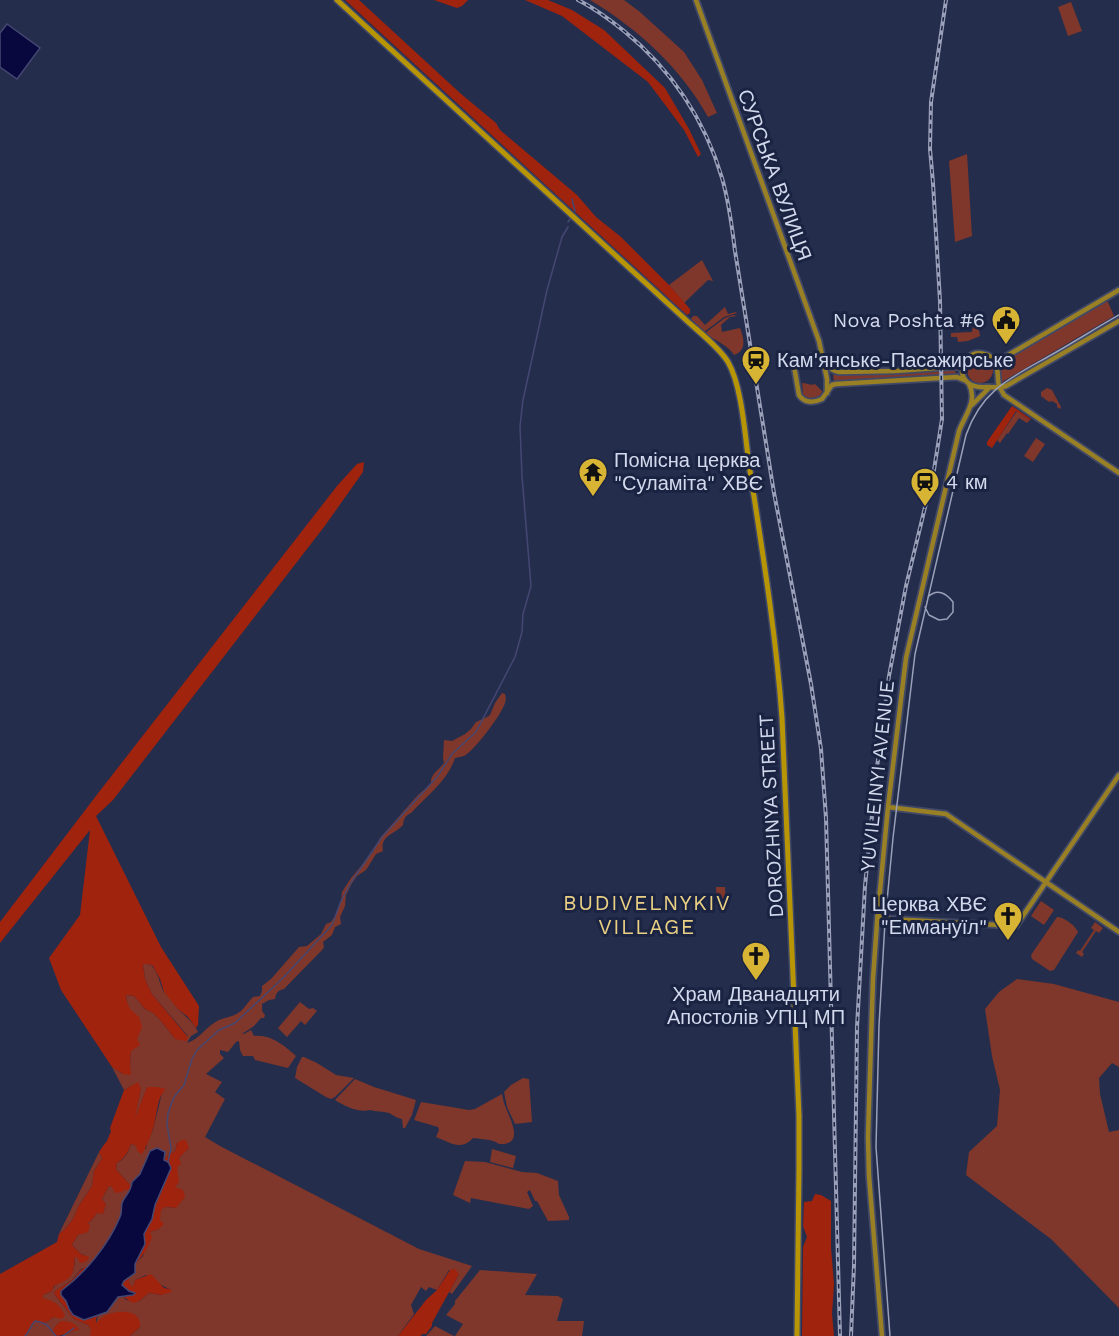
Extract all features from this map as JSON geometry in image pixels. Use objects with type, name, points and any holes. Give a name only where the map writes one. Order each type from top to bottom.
[{"type":"main road","name":"DOROZHNYA STREET","points":[[337,0],[710,343],[728,363],[738,393],[779,673],[799,1116],[797,1336]]},
{"type":"main road","name":"СУРСЬКА ВУЛИЦЯ","points":[[696,0],[819,341],[823,361]]},
{"type":"main road","points":[[994,360],[1005,357],[1119,290]]},
{"type":"main road","points":[[827,379],[833,384],[957,377],[980,388],[999,388],[1014,383],[1119,321]]},
{"type":"main road","points":[[833,384],[822,399],[807,402],[799,395],[794,366],[799,360],[816,356],[832,371],[895,371],[957,367],[970,356],[978,353],[989,355],[996,364],[999,388],[1004,395],[1119,473]]},
{"type":"main road","points":[[823,361],[827,393]]},
{"type":"main road","points":[[964,363],[962,372],[972,394],[970,407]]},
{"type":"main road","points":[[970,407],[991,387],[997,374]]},
{"type":"main road","points":[[980,388],[991,384],[997,374]]},
{"type":"main road","name":"YUVILEINYI AVENUE","points":[[882,1336],[868,1137],[873,979],[888,807],[906,658],[959,431],[970,407]]},
{"type":"main road","points":[[878,916],[890,919],[1016,926],[1119,775]]},
{"type":"main road","points":[[888,807],[946,814],[1119,932]]},
{"type":"shaded area","points":[[345,0],[359,0],[496,123],[500,130],[577,195],[596,217],[621,237],[669,285],[690,309],[690,313],[687,315]]},
{"type":"shaded area","points":[[434,0],[468,0],[457,8]]},
{"type":"shaded area","points":[[525,0],[548,0],[572,10],[604,30],[665,88],[701,154],[698,157],[684,130],[648,82],[562,16]]},
{"type":"shaded area","points":[[590,0],[624,0],[640,12],[684,52],[702,80],[717,113],[708,117],[685,82],[657,51],[608,11]]},
{"type":"shaded area","points":[[1071,2],[1082,31],[1068,36],[1058,7]]},
{"type":"shaded area","points":[[7,24],[40,48],[17,79],[0,67],[0,33]]},
{"type":"shaded area","points":[[967,154],[972,236],[955,242],[949,161]]},
{"type":"shaded area","points":[[702,260],[713,281],[708,280],[684,303],[669,285]]},
{"type":"shaded area","points":[[1105,301],[1108,302],[1114,316],[1002,382],[999,362]]},
{"type":"shaded area","points":[[725,307],[728,314],[737,313],[724,317],[704,332],[691,319],[697,316],[705,325]]},
{"type":"shaded area","points":[[733,315],[737,316],[730,317],[721,325],[722,332],[740,328],[743,347],[734,355],[705,333],[725,318]]},
{"type":"shaded area","points":[[978,325],[980,336],[958,342],[957,337],[951,337],[951,333],[972,332],[973,326]]},
{"type":"shaded area","points":[[980,357],[989,361],[993,370],[989,379],[980,383],[971,379],[967,370],[971,361]]},
{"type":"shaded area","points":[[955,369],[956,375],[834,382],[833,375],[894,373]]},
{"type":"shaded area","points":[[802,383],[815,384],[822,391],[821,395],[815,398],[804,398],[801,395]]},
{"type":"shaded area","points":[[1047,388],[1052,390],[1060,409],[1057,404],[1041,396],[1041,392]]},
{"type":"shaded area","points":[[1012,406],[1031,419],[1016,411],[992,448],[987,445],[987,442]]},
{"type":"shaded area","points":[[1017,411],[1030,420],[1027,423],[1019,418],[1000,443],[997,440]]},
{"type":"shaded area","points":[[1036,438],[1045,444],[1033,462],[1024,456]]},
{"type":"shaded area","points":[[364,462],[363,472],[324,527],[113,800],[96,816],[161,947],[199,1006],[196,1028],[164,992],[153,966],[143,964],[145,979],[152,994],[188,1037],[186,1041],[175,1039],[153,1013],[145,1009],[134,996],[126,995],[130,1009],[139,1017],[142,1027],[137,1039],[140,1045],[131,1051],[131,1075],[123,1074],[112,1067],[61,990],[49,958],[80,915],[90,830],[0,943],[0,922],[337,486],[357,464]]},
{"type":"shaded area","points":[[502,693],[505,694],[505,703],[487,732],[469,753],[455,758],[442,781],[406,816],[403,825],[386,838],[383,851],[376,854],[366,870],[352,883],[340,917],[341,924],[335,927],[332,935],[323,942],[322,950],[284,989],[278,992],[275,999],[262,1004],[264,1018],[242,1034],[251,1030],[254,1036],[266,1037],[282,1045],[296,1056],[288,1068],[255,1060],[253,1056],[243,1056],[239,1041],[228,1052],[220,1050],[224,1058],[206,1074],[222,1082],[215,1092],[225,1099],[205,1137],[419,1249],[472,1266],[452,1294],[449,1292],[459,1274],[449,1270],[437,1290],[429,1287],[426,1291],[421,1287],[411,1305],[414,1314],[398,1336],[130,1336],[140,1327],[105,1316],[96,1324],[98,1315],[107,1312],[118,1297],[139,1301],[149,1293],[161,1295],[170,1289],[146,1275],[135,1280],[133,1288],[129,1283],[129,1278],[135,1273],[135,1264],[143,1256],[150,1232],[159,1229],[160,1210],[164,1207],[176,1208],[177,1164],[189,1148],[177,1143],[175,1151],[164,1160],[150,1151],[140,1175],[131,1186],[116,1169],[117,1163],[126,1155],[131,1144],[146,1149],[162,1093],[147,1087],[133,1125],[141,1089],[137,1083],[124,1090],[112,1067],[123,1074],[130,1065],[131,1050],[139,1045],[115,987],[127,1002],[126,995],[134,996],[145,1009],[161,1021],[175,1039],[188,1036],[152,994],[145,979],[143,964],[152,966],[164,992],[198,1032],[191,1036],[187,1043],[196,1039],[217,1021],[241,1011],[253,997],[260,996],[262,986],[299,947],[307,946],[321,934],[326,924],[331,922],[341,901],[342,892],[351,878],[373,852],[380,838],[418,795],[431,784],[433,775],[444,763],[444,740],[452,741],[465,734],[476,722],[490,715]]},
{"type":"shaded area","points":[[716,887],[725,887],[726,907],[717,907]]},
{"type":"shaded area","points":[[1041,901],[1054,910],[1044,925],[1031,916]]},
{"type":"shaded area","points":[[1057,917],[1069,922],[1078,932],[1054,970],[1050,971],[1032,959],[1031,955]]},
{"type":"shaded area","points":[[1095,922],[1103,928],[1099,933],[1096,931],[1082,952],[1084,954],[1082,957],[1076,953],[1080,951],[1094,930],[1091,928]]},
{"type":"shaded area","points":[[1017,979],[1054,984],[1119,1002],[1119,1067],[1112,1063],[1099,1078],[1100,1094],[1109,1132],[1119,1130],[1119,1308],[1051,1239],[966,1175],[969,1152],[997,1126],[1000,1090],[985,1009],[999,992]]},
{"type":"shaded area","points":[[300,1002],[309,1009],[313,1008],[317,1011],[305,1025],[301,1021],[287,1037],[278,1028]]},
{"type":"shaded area","points":[[302,1057],[336,1075],[354,1078],[335,1097],[331,1099],[326,1097],[295,1078]]},
{"type":"shaded area","points":[[523,1078],[529,1079],[532,1122],[515,1124],[507,1107],[504,1092]]},
{"type":"shaded area","points":[[355,1079],[416,1100],[405,1128],[403,1128],[402,1119],[389,1113],[356,1110],[335,1100]]},
{"type":"shaded area","points":[[138,1082],[141,1089],[135,1118],[147,1087],[166,1089],[161,1097],[154,1126],[142,1154],[138,1152],[136,1146],[131,1144],[126,1155],[117,1163],[116,1169],[131,1186],[131,1190],[115,1193],[109,1186],[102,1199],[106,1204],[103,1214],[97,1213],[88,1223],[90,1226],[88,1232],[78,1235],[72,1245],[81,1254],[89,1257],[88,1259],[80,1263],[75,1257],[71,1276],[43,1295],[43,1298],[59,1306],[65,1316],[61,1319],[54,1317],[45,1323],[35,1321],[25,1336],[0,1336],[0,1274],[57,1242],[59,1234],[73,1219],[92,1186],[94,1171],[102,1158],[99,1152],[107,1141],[124,1090]]},
{"type":"shaded area","points":[[502,1094],[514,1130],[509,1143],[499,1144],[491,1140],[473,1138],[469,1142],[456,1145],[436,1137],[438,1127],[414,1120],[421,1102],[469,1110]]},
{"type":"shaded area","points":[[186,1140],[189,1148],[179,1158],[181,1164],[177,1167],[179,1182],[175,1187],[183,1190],[185,1197],[176,1208],[165,1207],[161,1210],[160,1220],[164,1224],[159,1229],[150,1232],[152,1237],[149,1245],[135,1264],[145,1244],[144,1234],[171,1168],[164,1160],[175,1151],[177,1143]]},
{"type":"shaded area","points":[[157,1148],[165,1152],[164,1160],[171,1168],[144,1234],[145,1244],[135,1264],[135,1273],[122,1285],[135,1293],[118,1297],[107,1312],[84,1320],[73,1315],[61,1291],[79,1276],[102,1248],[120,1217],[122,1203],[132,1182],[140,1174],[150,1151]]},
{"type":"shaded area","points":[[492,1149],[516,1156],[513,1168],[490,1162]]},
{"type":"shaded area","points":[[99,1152],[102,1158],[94,1171],[92,1186],[73,1219],[59,1234]]},
{"type":"shaded area","points":[[465,1161],[485,1162],[522,1172],[537,1173],[558,1181],[559,1195],[569,1220],[548,1221],[530,1190],[527,1192],[533,1206],[529,1209],[471,1198],[470,1203],[453,1195]]},
{"type":"shaded area","points":[[109,1186],[131,1190],[123,1202],[121,1215],[110,1238],[87,1267],[81,1269],[72,1280],[54,1292],[74,1319],[92,1329],[90,1336],[63,1336],[79,1330],[64,1321],[58,1323],[52,1332],[56,1336],[25,1336],[35,1321],[45,1323],[54,1317],[43,1295],[52,1291],[58,1283],[69,1277],[74,1267],[75,1257],[79,1259],[85,1255],[72,1245],[78,1235],[88,1231],[87,1224],[97,1213],[103,1213],[106,1204],[102,1199]]},
{"type":"shaded area","points":[[815,1194],[831,1201],[834,1336],[802,1336],[803,1247],[807,1237],[803,1226],[804,1202],[812,1201]]},
{"type":"shaded area","points":[[87,1267],[61,1295],[67,1301],[69,1309],[90,1319],[98,1315],[96,1323],[109,1314],[127,1312],[133,1314],[140,1321],[140,1327],[130,1336],[90,1336],[91,1329],[88,1325],[74,1319],[55,1295],[54,1292]]},
{"type":"shaded area","points":[[455,1269],[459,1274],[426,1334],[398,1336],[426,1300],[437,1290],[450,1270]]},
{"type":"shaded area","points":[[480,1270],[537,1274],[525,1295],[558,1296],[563,1299],[557,1321],[584,1321],[582,1336],[455,1336],[463,1324],[446,1315]]},
{"type":"shaded area","points":[[151,1274],[164,1288],[172,1292],[161,1295],[149,1293],[133,1303],[123,1297],[133,1295],[122,1285],[124,1281],[129,1278],[129,1283],[133,1287],[135,1280]]},
{"type":"shaded area","points":[[61,1321],[72,1323],[79,1330],[56,1336],[52,1332]]},
{"type":"shaded area","points":[[435,1326],[454,1336],[426,1336]]},
{"type":"waterway","points":[[572,199],[575,211]]},
{"type":"waterway","points":[[168,1162],[171,1148],[167,1124],[168,1113],[174,1097],[184,1085],[197,1050],[219,1030],[235,1023],[283,978],[332,925],[352,881],[382,837],[437,777],[452,754],[476,732],[515,657],[531,586],[522,476],[520,426],[523,400],[547,290],[562,237],[568,227]]},
{"type":"waterway","points":[[25,1336],[35,1321],[46,1324],[56,1336]]},
{"type":"waterway","points":[[63,1336],[74,1328]]},
{"type":"tram line","points":[[890,1336],[876,1147],[879,1025],[893,838],[915,654],[966,435],[973,419],[990,395],[1011,378],[1119,315]]},
{"type":"tram line","points":[[925,607],[929,615],[939,620],[947,619],[953,612],[953,602],[944,594],[938,592],[928,597]]},
{"type":"railway","points":[[578,0],[624,31],[657,62],[671,79],[696,116],[706,136],[722,178],[728,205],[774,493],[811,684],[821,749],[826,818],[840,1336]]},
{"type":"railway","points":[[851,1336],[857,1027],[865,886],[876,775],[889,676],[906,586],[934,470],[942,419],[940,301],[930,149],[931,102],[946,0]]},
{"type":"place","name":"Nova Poshta #6","points":[[1006,346]]},
{"type":"place","name":"Кам'янське-Пасажирське","points":[[756,386]]},
{"type":"place","name":"Помісна церква \"Суламіта\" ХВЄ","points":[[593,498]]},
{"type":"place","name":"4 км","points":[[925,508]]},
{"type":"place","name":"Церква ХВЄ \"Еммануїл\"","points":[[1008,942]]},
{"type":"place","name":"Храм Дванадцяти Апостолів УПЦ МП","points":[[756,982]]},
{"type":"district","name":"BUDIVELNYKIV VILLAGE","points":[[647,914]]}]
